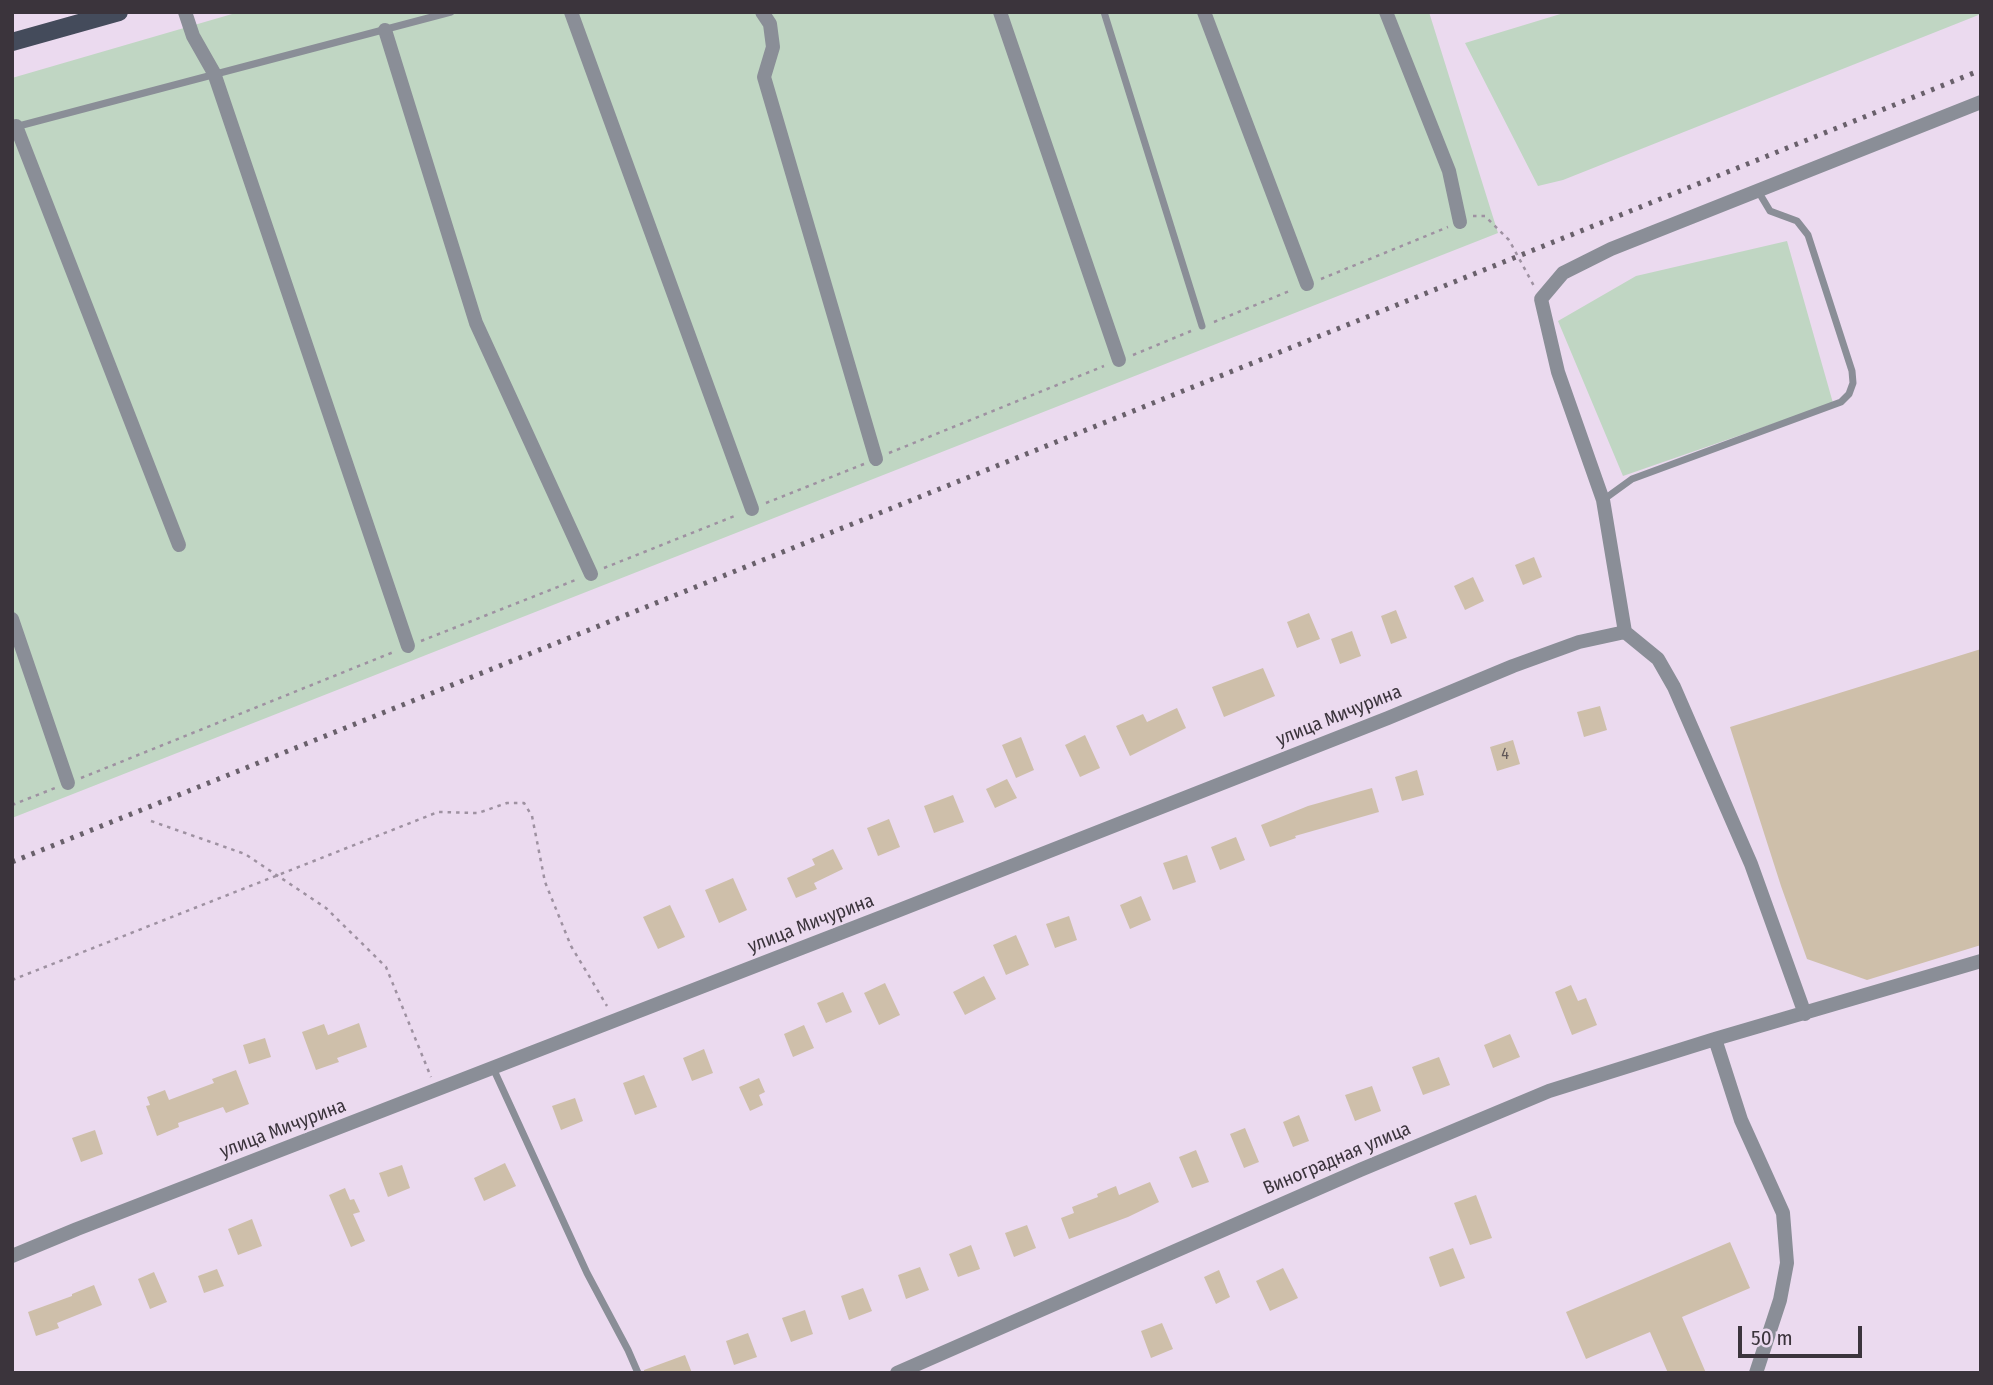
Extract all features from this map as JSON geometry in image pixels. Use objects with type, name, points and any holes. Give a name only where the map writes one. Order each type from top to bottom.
[{"type":"main road","points":[[12,42],[119,12]]},
{"type":"street","points":[[185,12],[193,36],[214,73],[408,646]]},
{"type":"street","points":[[571,12],[752,509]]},
{"type":"street","points":[[762,12],[770,24],[774,47],[764,77],[876,459]]},
{"type":"street","points":[[1000,12],[1119,360]]},
{"type":"street","points":[[1204,12],[1307,284]]},
{"type":"street","points":[[1386,12],[1449,172],[1460,222]]},
{"type":"street","points":[[385,30],[476,323],[590,573]]},
{"type":"street","points":[[1805,1014],[1751,864],[1674,687],[1658,659],[1625,632],[1603,500],[1558,372],[1541,299],[1563,273],[1611,249],[1981,102]]},
{"type":"street","points":[[14,127],[180,545]]},
{"type":"street","points":[[12,619],[68,783]]},
{"type":"street","name":"улица Мичурина","points":[[12,1256],[1388,718],[1513,666],[1579,642],[1625,632]]},
{"type":"street","name":"Виноградная улица","points":[[897,1373],[1360,1170],[1549,1091],[1981,961]]},
{"type":"street","points":[[1715,1039],[1741,1120],[1783,1213],[1787,1263],[1780,1300],[1756,1373]]},
{"type":"lane","points":[[14,127],[451,12]]},
{"type":"lane","points":[[1104,12],[1202,326]]},
{"type":"lane","points":[[1603,500],[1632,479],[1840,402],[1849,394],[1853,383],[1852,371],[1808,235],[1797,221],[1770,211],[1758,191]]},
{"type":"lane","points":[[493,1068],[587,1273],[638,1373]]},
{"type":"path","points":[[1460,222],[1474,215],[1485,216],[1509,240],[1541,299]]},
{"type":"path","points":[[12,980],[438,812],[478,813],[507,803],[524,803],[532,816],[545,882],[571,946],[597,992],[617,1020]]},
{"type":"path","points":[[151,821],[245,854],[326,908],[386,967],[437,1090]]},
{"type":"green space","points":[[239,12],[1429,12],[1498,233],[12,818],[12,78]]},
{"type":"green space","points":[[1567,12],[1981,14],[1563,180],[1538,186],[1465,43]]},
{"type":"green space","points":[[1787,241],[1833,403],[1623,476],[1558,321],[1636,276]]},
{"type":"building","points":[[1534,557],[1542,577],[1523,585],[1515,565]]},
{"type":"building","points":[[1473,577],[1484,601],[1465,610],[1454,586]]},
{"type":"building","points":[[1396,610],[1407,638],[1391,644],[1381,616]]},
{"type":"building","points":[[1309,613],[1320,639],[1297,648],[1287,622]]},
{"type":"building","points":[[1352,631],[1361,656],[1340,664],[1331,639]]},
{"type":"building","points":[[1981,649],[1981,945],[1867,980],[1807,959],[1730,727]]},
{"type":"building","points":[[1263,668],[1275,696],[1224,717],[1212,687]]},
{"type":"building","points":[[1600,706],[1607,730],[1584,737],[1577,712]]},
{"type":"building","points":[[1177,708],[1186,728],[1130,756],[1116,726],[1143,714],[1147,722]]},
{"type":"building","points":[[1085,735],[1100,768],[1080,777],[1065,745]]},
{"type":"building","points":[[1021,737],[1034,770],[1016,778],[1002,745]]},
{"type":"building","points":[[1513,740],[1520,764],[1497,771],[1490,747]]},
{"type":"building","points":[[1417,770],[1424,795],[1402,801],[1395,777]]},
{"type":"building","points":[[1007,779],[1017,798],[995,808],[986,789]]},
{"type":"building","points":[[1372,788],[1379,812],[1295,836],[1296,838],[1270,847],[1261,825],[1308,806]]},
{"type":"building","points":[[953,795],[964,822],[934,833],[924,806]]},
{"type":"building","points":[[889,819],[900,847],[878,856],[867,828]]},
{"type":"building","points":[[1236,837],[1245,860],[1220,870],[1211,847]]},
{"type":"building","points":[[833,849],[843,869],[814,883],[817,889],[796,898],[787,878],[815,865],[812,859]]},
{"type":"building","points":[[1187,855],[1196,882],[1173,890],[1163,863]]},
{"type":"building","points":[[733,878],[747,910],[719,923],[705,890]]},
{"type":"building","points":[[1141,896],[1151,920],[1130,929],[1120,905]]},
{"type":"building","points":[[670,905],[685,937],[658,949],[643,917]]},
{"type":"building","points":[[1069,916],[1077,940],[1055,948],[1046,924]]},
{"type":"building","points":[[1016,935],[1029,965],[1006,975],[993,945]]},
{"type":"building","points":[[984,976],[996,999],[965,1015],[953,992]]},
{"type":"building","points":[[885,983],[900,1015],[879,1025],[864,993]]},
{"type":"building","points":[[1571,985],[1578,1001],[1586,998],[1597,1025],[1572,1035],[1555,992]]},
{"type":"building","points":[[843,992],[852,1012],[826,1023],[817,1003]]},
{"type":"building","points":[[359,1023],[367,1047],[337,1058],[339,1062],[316,1070],[302,1032],[324,1024],[328,1035]]},
{"type":"building","points":[[804,1025],[814,1048],[793,1057],[784,1034]]},
{"type":"building","points":[[1510,1034],[1520,1057],[1493,1068],[1484,1045]]},
{"type":"building","points":[[265,1038],[271,1057],[249,1064],[243,1045]]},
{"type":"building","points":[[704,1049],[713,1073],[692,1081],[683,1058]]},
{"type":"building","points":[[1439,1057],[1450,1085],[1423,1095],[1412,1067]]},
{"type":"building","points":[[236,1070],[249,1104],[226,1113],[223,1107],[178,1123],[179,1127],[157,1136],[146,1106],[150,1105],[147,1097],[165,1090],[169,1100],[214,1083],[212,1079]]},
{"type":"building","points":[[644,1075],[657,1107],[635,1115],[623,1083]]},
{"type":"building","points":[[759,1078],[765,1092],[759,1095],[763,1105],[750,1111],[739,1087]]},
{"type":"building","points":[[1372,1086],[1381,1111],[1355,1121],[1345,1095]]},
{"type":"building","points":[[575,1098],[583,1121],[561,1130],[552,1106]]},
{"type":"building","points":[[1299,1115],[1309,1141],[1293,1147],[1283,1122]]},
{"type":"building","points":[[1245,1128],[1259,1162],[1244,1168],[1230,1134]]},
{"type":"building","points":[[95,1130],[103,1154],[81,1162],[72,1138]]},
{"type":"building","points":[[1196,1150],[1209,1182],[1192,1188],[1179,1157]]},
{"type":"building","points":[[505,1163],[516,1186],[484,1201],[474,1178]]},
{"type":"building","points":[[402,1165],[410,1188],[388,1197],[379,1173]]},
{"type":"building","points":[[1150,1182],[1159,1202],[1069,1239],[1061,1218],[1074,1213],[1072,1207],[1098,1197],[1097,1194],[1116,1186],[1119,1195]]},
{"type":"building","points":[[345,1188],[350,1200],[354,1199],[360,1212],[353,1214],[365,1241],[351,1247],[329,1195]]},
{"type":"building","points":[[1476,1195],[1492,1238],[1470,1245],[1454,1203]]},
{"type":"building","points":[[252,1219],[262,1246],[238,1255],[228,1229]]},
{"type":"building","points":[[1027,1225],[1036,1248],[1014,1257],[1005,1233]]},
{"type":"building","points":[[1730,1242],[1750,1288],[1682,1317],[1706,1373],[1668,1373],[1650,1332],[1586,1359],[1566,1312]]},
{"type":"building","points":[[971,1245],[980,1269],[958,1277],[949,1254]]},
{"type":"building","points":[[1453,1248],[1465,1278],[1440,1287],[1429,1257]]},
{"type":"building","points":[[920,1267],[929,1290],[906,1299],[898,1275]]},
{"type":"building","points":[[1283,1268],[1298,1298],[1270,1311],[1256,1281]]},
{"type":"building","points":[[217,1269],[224,1286],[204,1293],[198,1276]]},
{"type":"building","points":[[1219,1270],[1230,1297],[1216,1304],[1204,1277]]},
{"type":"building","points":[[154,1272],[167,1302],[150,1309],[138,1279]]},
{"type":"building","points":[[94,1285],[102,1305],[57,1323],[59,1328],[36,1336],[28,1312]]},
{"type":"building","points":[[863,1288],[872,1311],[849,1320],[841,1296]]},
{"type":"building","points":[[805,1310],[813,1334],[791,1342],[782,1318]]},
{"type":"building","points":[[1162,1323],[1173,1349],[1151,1358],[1141,1331]]},
{"type":"building","points":[[748,1333],[757,1357],[734,1365],[726,1341]]},
{"type":"building","points":[[685,1355],[692,1373],[644,1373],[644,1370]]},
{"type":"railway","points":[[12,862],[1981,70]]}]
